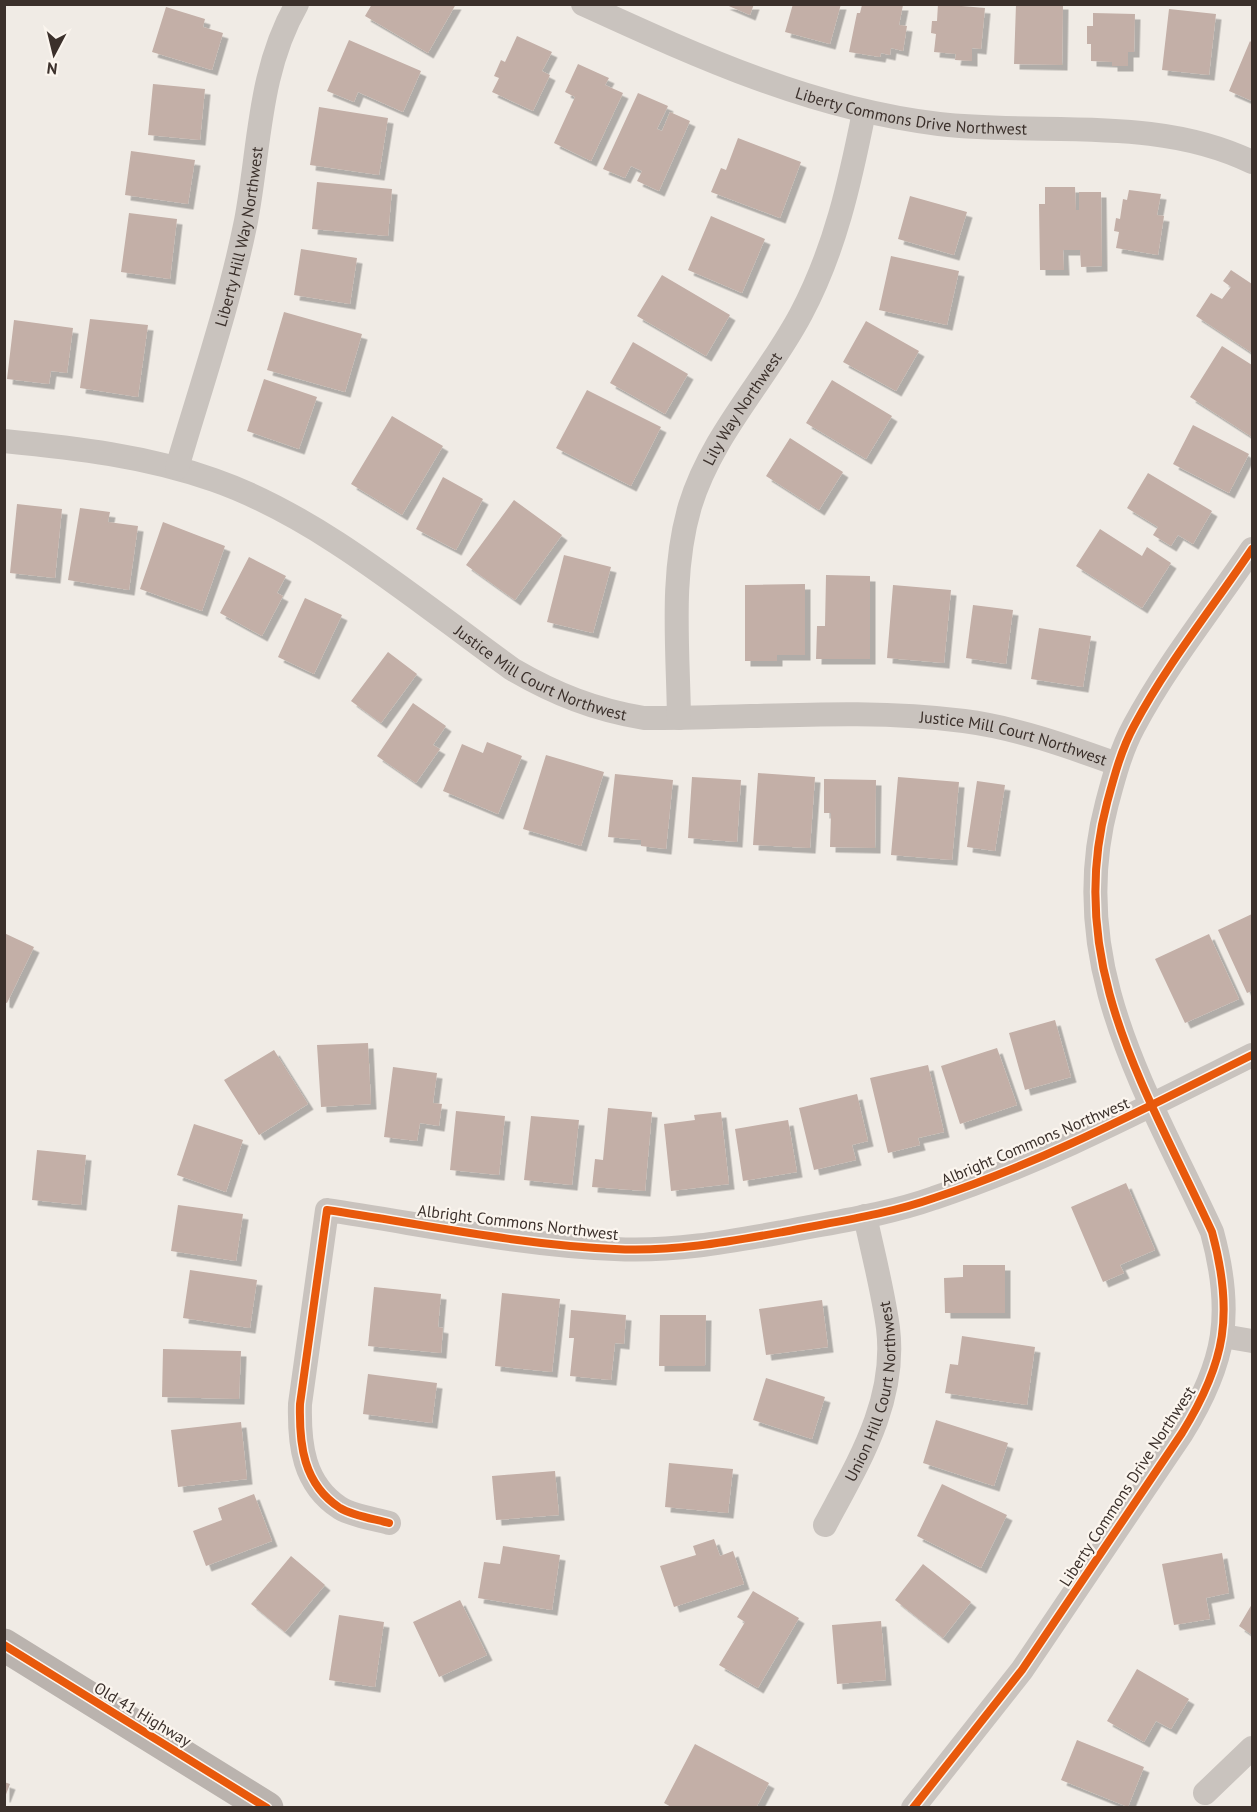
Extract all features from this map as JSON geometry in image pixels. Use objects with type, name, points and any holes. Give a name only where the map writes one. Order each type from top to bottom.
[{"type":"main road","name":"Old 41 Highway","points":[[4,1645],[267,1808]]},
{"type":"street","name":"Liberty Hill Way Northwest","points":[[177,468],[238,254],[271,61],[284,27],[297,4]]},
{"type":"street","name":"Liberty Commons Drive Northwest","points":[[583,4],[754,80],[864,112],[939,124],[1004,130],[1152,132],[1185,137],[1226,149],[1252,162]]},
{"type":"street","name":"Lily Way Northwest","points":[[679,718],[678,568],[691,504],[722,436],[794,325],[815,286],[841,214],[864,112]]},
{"type":"street","name":"Justice Mill Court Northwest","points":[[4,441],[80,449],[177,468],[250,495],[321,532],[512,669],[544,688],[610,713],[644,718],[852,714],[966,721],[1053,741],[1117,764]]},
{"type":"street","name":"Liberty Commons Drive Northwest","points":[[913,1808],[1022,1670],[1182,1433],[1200,1404],[1216,1369],[1222,1336],[1223,1285],[1212,1232],[1118,1026],[1105,984],[1094,920],[1096,854],[1117,764],[1133,727],[1158,685],[1252,549]]},
{"type":"street","name":"Albright Commons Northwest","points":[[389,1523],[340,1509],[314,1483],[303,1458],[299,1435],[300,1404],[327,1209],[557,1244],[616,1250],[673,1249],[724,1243],[864,1216],[932,1200],[988,1180],[1153,1104],[1252,1055]]},
{"type":"street","name":"Union Hill Court Northwest","points":[[825,1525],[866,1449],[886,1388],[888,1330],[864,1216]]},
{"type":"street","points":[[1222,1336],[1252,1341]]},
{"type":"street","points":[[1205,1793],[1252,1748]]},
{"type":"building","points":[[372,4],[456,4],[428,53],[365,16]]},
{"type":"building","points":[[724,4],[754,4],[750,15]]},
{"type":"building","points":[[793,4],[841,4],[830,44],[785,32]]},
{"type":"building","points":[[938,4],[985,8],[981,49],[972,48],[972,61],[955,60],[956,54],[934,52],[936,34],[931,33],[932,21],[937,21]]},
{"type":"building","points":[[1016,4],[1063,4],[1062,65],[1014,64]]},
{"type":"building","points":[[862,5],[903,5],[899,25],[907,26],[903,51],[891,48],[890,55],[881,53],[880,57],[849,52],[857,13],[860,13]]},
{"type":"building","points":[[166,7],[205,19],[203,27],[223,33],[212,70],[152,52]]},
{"type":"building","points":[[1169,9],[1216,14],[1209,75],[1162,70]]},
{"type":"building","points":[[1093,13],[1135,14],[1134,52],[1128,52],[1128,66],[1112,66],[1112,62],[1091,61],[1091,44],[1087,44],[1087,26],[1093,26]]},
{"type":"building","points":[[517,36],[552,52],[542,71],[550,75],[533,111],[492,92],[499,78],[494,76],[501,60],[505,62]]},
{"type":"building","points":[[349,40],[421,71],[403,112],[358,92],[354,102],[327,91]]},
{"type":"building","points":[[1250,41],[1252,43],[1252,101],[1229,91]]},
{"type":"building","points":[[578,64],[609,78],[605,85],[623,93],[591,161],[554,143],[575,97],[565,92]]},
{"type":"building","points":[[153,84],[205,89],[200,140],[148,135]]},
{"type":"building","points":[[638,93],[668,106],[657,129],[662,131],[670,112],[690,121],[659,191],[637,181],[642,171],[631,166],[625,178],[603,169]]},
{"type":"building","points":[[319,107],[388,118],[379,175],[310,165]]},
{"type":"building","points":[[738,138],[801,162],[780,218],[711,192],[721,168],[726,170]]},
{"type":"building","points":[[131,151],[195,160],[188,204],[125,195]]},
{"type":"building","points":[[317,182],[392,189],[388,236],[312,229]]},
{"type":"building","points":[[1045,187],[1075,187],[1076,210],[1079,210],[1079,192],[1101,192],[1102,266],[1081,267],[1080,250],[1063,250],[1064,270],[1040,270],[1039,204],[1045,204]]},
{"type":"building","points":[[1129,190],[1161,194],[1157,215],[1164,216],[1158,255],[1116,248],[1119,232],[1114,231],[1116,218],[1120,219],[1123,199],[1127,200]]},
{"type":"building","points":[[910,196],[967,212],[954,255],[898,239]]},
{"type":"building","points":[[129,213],[177,219],[170,279],[121,272]]},
{"type":"building","points":[[711,216],[765,239],[742,293],[688,270]]},
{"type":"building","points":[[301,249],[357,258],[350,304],[294,295]]},
{"type":"building","points":[[891,256],[959,271],[947,325],[879,310]]},
{"type":"building","points":[[1231,270],[1252,284],[1252,353],[1196,316],[1211,293],[1222,299],[1231,287],[1223,281]]},
{"type":"building","points":[[662,275],[730,315],[706,356],[637,316]]},
{"type":"building","points":[[284,312],[362,334],[345,392],[267,370]]},
{"type":"building","points":[[90,319],[148,325],[138,397],[80,388]]},
{"type":"building","points":[[14,320],[73,328],[67,373],[51,371],[49,384],[7,379]]},
{"type":"building","points":[[866,321],[919,351],[896,391],[843,362]]},
{"type":"building","points":[[633,342],[688,374],[665,414],[610,383]]},
{"type":"building","points":[[1222,346],[1252,365],[1252,437],[1190,397]]},
{"type":"building","points":[[264,379],[317,397],[299,449],[247,431]]},
{"type":"building","points":[[832,380],[892,416],[866,459],[806,423]]},
{"type":"building","points":[[587,390],[661,427],[631,486],[556,448]]},
{"type":"building","points":[[392,416],[443,446],[402,515],[351,484]]},
{"type":"building","points":[[1193,425],[1249,454],[1229,493],[1173,464]]},
{"type":"building","points":[[790,438],[843,472],[819,510],[766,476]]},
{"type":"building","points":[[1148,473],[1212,511],[1193,544],[1178,535],[1171,546],[1153,535],[1158,527],[1127,508]]},
{"type":"building","points":[[443,477],[483,499],[456,550],[416,529]]},
{"type":"building","points":[[514,500],[562,535],[515,600],[466,565]]},
{"type":"building","points":[[17,504],[62,509],[55,578],[10,573]]},
{"type":"building","points":[[80,508],[110,512],[108,522],[138,526],[129,590],[68,580]]},
{"type":"building","points":[[163,522],[225,546],[202,611],[140,589]]},
{"type":"building","points":[[1100,529],[1142,556],[1147,547],[1171,563],[1142,608],[1076,566]]},
{"type":"building","points":[[564,555],[611,567],[593,633],[547,622]]},
{"type":"building","points":[[249,557],[286,576],[277,593],[283,596],[262,636],[220,613]]},
{"type":"building","points":[[826,575],[870,576],[870,659],[816,659],[817,626],[825,626]]},
{"type":"building","points":[[805,584],[805,655],[777,655],[777,661],[745,661],[745,585]]},
{"type":"building","points":[[893,585],[951,590],[944,663],[887,658]]},
{"type":"building","points":[[305,598],[342,615],[314,674],[278,657]]},
{"type":"building","points":[[973,605],[1013,610],[1006,664],[966,658]]},
{"type":"building","points":[[1039,628],[1091,636],[1083,687],[1031,679]]},
{"type":"building","points":[[388,652],[417,674],[381,723],[351,701]]},
{"type":"building","points":[[413,703],[446,726],[433,745],[440,749],[416,783],[377,756]]},
{"type":"building","points":[[487,742],[522,756],[498,814],[443,791],[462,744],[483,753]]},
{"type":"building","points":[[546,755],[604,772],[581,846],[523,829]]},
{"type":"building","points":[[758,773],[815,777],[810,848],[753,845]]},
{"type":"building","points":[[615,774],[673,780],[666,849],[641,846],[641,840],[608,837]]},
{"type":"building","points":[[692,777],[741,780],[737,842],[688,838]]},
{"type":"building","points":[[898,777],[959,782],[952,860],[891,855]]},
{"type":"building","points":[[824,779],[876,780],[875,848],[830,847],[831,813],[824,813]]},
{"type":"building","points":[[977,781],[1005,785],[995,851],[967,847]]},
{"type":"building","points":[[1252,914],[1252,991],[1247,993],[1218,930]]},
{"type":"building","points":[[4,933],[34,947],[7,1003],[4,1002]]},
{"type":"building","points":[[1209,934],[1239,999],[1185,1023],[1155,959]]},
{"type":"building","points":[[1055,1020],[1071,1077],[1025,1090],[1009,1033]]},
{"type":"building","points":[[368,1043],[371,1104],[321,1107],[317,1045]]},
{"type":"building","points":[[997,1048],[1017,1105],[960,1124],[941,1066]]},
{"type":"building","points":[[274,1050],[308,1104],[259,1135],[224,1080]]},
{"type":"building","points":[[928,1065],[944,1132],[918,1138],[920,1145],[888,1153],[870,1078]]},
{"type":"building","points":[[393,1067],[437,1073],[433,1103],[442,1104],[439,1126],[420,1123],[417,1141],[384,1137]]},
{"type":"building","points":[[857,1094],[868,1141],[852,1145],[856,1160],[814,1170],[799,1108]]},
{"type":"building","points":[[608,1108],[652,1112],[645,1191],[592,1187],[595,1159],[603,1160]]},
{"type":"building","points":[[456,1111],[505,1116],[499,1175],[450,1170]]},
{"type":"building","points":[[721,1112],[729,1184],[671,1191],[664,1124],[695,1120],[694,1115]]},
{"type":"building","points":[[531,1116],[579,1120],[572,1185],[524,1180]]},
{"type":"building","points":[[788,1120],[797,1172],[743,1181],[735,1129]]},
{"type":"building","points":[[194,1124],[243,1140],[226,1192],[177,1175]]},
{"type":"building","points":[[37,1150],[86,1155],[81,1205],[32,1200]]},
{"type":"building","points":[[1126,1183],[1155,1250],[1120,1265],[1124,1273],[1103,1282],[1071,1207]]},
{"type":"building","points":[[178,1205],[243,1214],[236,1261],[171,1251]]},
{"type":"building","points":[[963,1265],[1005,1265],[1005,1313],[945,1313],[944,1278],[963,1277]]},
{"type":"building","points":[[190,1270],[257,1280],[250,1328],[183,1318]]},
{"type":"building","points":[[374,1287],[441,1294],[438,1327],[443,1328],[441,1353],[368,1346]]},
{"type":"building","points":[[502,1293],[560,1299],[552,1372],[495,1366]]},
{"type":"building","points":[[822,1300],[828,1347],[766,1355],[759,1309]]},
{"type":"building","points":[[571,1310],[626,1315],[624,1344],[615,1343],[611,1380],[570,1376],[574,1338],[569,1338]]},
{"type":"building","points":[[660,1315],[706,1315],[705,1366],[659,1366]]},
{"type":"building","points":[[962,1336],[1035,1347],[1027,1405],[945,1393],[950,1364],[958,1365]]},
{"type":"building","points":[[163,1349],[241,1351],[239,1399],[162,1397]]},
{"type":"building","points":[[368,1374],[437,1383],[432,1423],[363,1414]]},
{"type":"building","points":[[766,1378],[825,1397],[812,1439],[753,1420]]},
{"type":"building","points":[[936,1420],[1008,1443],[994,1486],[923,1463]]},
{"type":"building","points":[[241,1422],[247,1479],[178,1487],[171,1430]]},
{"type":"building","points":[[669,1463],[733,1469],[728,1513],[665,1507]]},
{"type":"building","points":[[555,1471],[559,1515],[496,1520],[492,1476]]},
{"type":"building","points":[[942,1484],[1007,1515],[981,1568],[917,1536]]},
{"type":"building","points":[[254,1494],[272,1541],[206,1566],[193,1531],[222,1520],[218,1508]]},
{"type":"building","points":[[714,1539],[720,1556],[733,1551],[744,1584],[674,1607],[660,1566],[696,1555],[693,1546]]},
{"type":"building","points":[[503,1546],[560,1555],[552,1610],[478,1598],[484,1562],[500,1564]]},
{"type":"building","points":[[1222,1553],[1229,1593],[1206,1598],[1210,1619],[1174,1625],[1162,1564]]},
{"type":"building","points":[[291,1556],[325,1585],[285,1632],[251,1604]]},
{"type":"building","points":[[923,1564],[971,1602],[943,1638],[895,1600]]},
{"type":"building","points":[[753,1591],[799,1618],[758,1688],[719,1665],[745,1622],[737,1617]]},
{"type":"building","points":[[460,1600],[487,1655],[439,1677],[413,1622]]},
{"type":"building","points":[[1252,1604],[1252,1635],[1239,1626]]},
{"type":"building","points":[[339,1615],[384,1622],[375,1687],[329,1680]]},
{"type":"building","points":[[881,1621],[886,1680],[837,1684],[832,1625]]},
{"type":"building","points":[[1137,1669],[1189,1699],[1171,1729],[1156,1721],[1144,1742],[1107,1721]]},
{"type":"building","points":[[1077,1740],[1144,1767],[1128,1807],[1061,1780]]},
{"type":"building","points":[[695,1744],[769,1783],[756,1808],[673,1808],[664,1803]]},
{"type":"building","points":[[4,1782],[10,1784],[5,1797],[4,1797]]},
{"type":"cycle path","points":[[913,1808],[1022,1670],[1182,1433],[1197,1407],[1217,1360],[1224,1312],[1219,1261],[1212,1232],[1139,1077],[1119,1025],[1104,972],[1096,918],[1096,862],[1107,803],[1129,735],[1176,658],[1252,549]]},
{"type":"cycle path","points":[[389,1523],[345,1511],[328,1498],[311,1475],[302,1448],[300,1404],[327,1210],[507,1239],[579,1247],[657,1249],[741,1239],[878,1214],[975,1184],[1096,1132],[1252,1055]]},
{"type":"cycle path","points":[[4,1645],[267,1808]]}]
